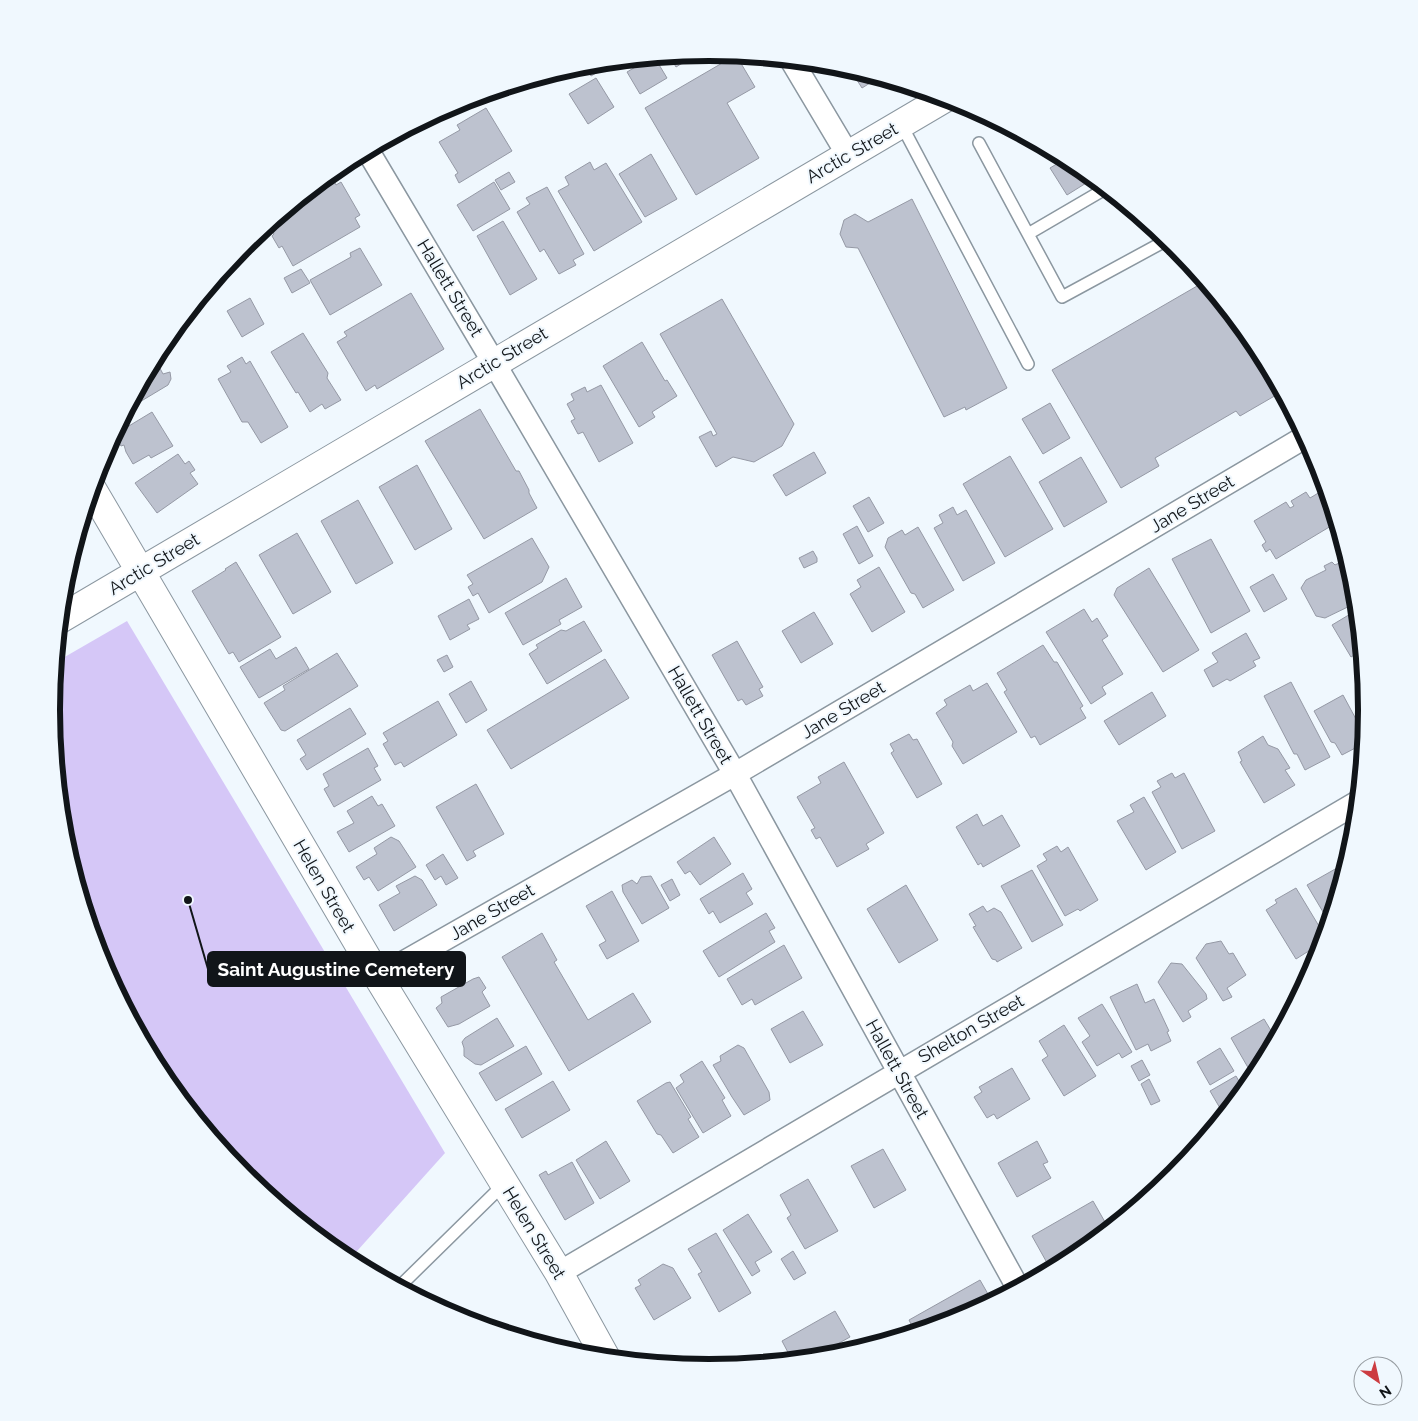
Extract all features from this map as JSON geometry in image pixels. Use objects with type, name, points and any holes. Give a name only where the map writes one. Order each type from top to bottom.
[{"type":"main road","name":"Arctic Street","points":[[68,615],[936,103]]},
{"type":"main road","name":"Helen Street","points":[[96,496],[378,977],[559,1273],[602,1350]]},
{"type":"street","points":[[796,67],[848,155]]},
{"type":"street","name":"Hallett Street","points":[[371,157],[735,774],[1015,1283]]},
{"type":"street","name":"Jane Street","points":[[378,977],[735,774],[1299,441]]},
{"type":"street","name":"Shelton Street","points":[[559,1273],[1350,806]]},
{"type":"lane","points":[[901,124],[1028,364]]},
{"type":"lane","points":[[979,143],[1062,297],[1160,244]]},
{"type":"lane","points":[[1028,234],[1099,192]]},
{"type":"lane","points":[[404,1283],[504,1184]]},
{"type":"shaded area","points":[[127,621],[445,1153],[354,1254],[281,1198],[221,1138],[194,1106],[169,1071],[127,998],[109,959],[94,919],[72,837],[61,753],[60,710],[62,658]]},
{"type":"building","points":[[684,62],[676,67],[673,63]]},
{"type":"building","points":[[724,62],[740,62],[755,87],[727,103],[759,158],[696,195],[645,108]]},
{"type":"building","points":[[658,64],[667,78],[640,94],[627,72],[638,66]]},
{"type":"building","points":[[599,71],[591,76],[589,73]]},
{"type":"building","points":[[596,78],[614,107],[588,124],[569,94]]},
{"type":"building","points":[[856,79],[871,82],[862,88]]},
{"type":"building","points":[[486,108],[512,151],[459,183],[455,175],[458,173],[439,142],[460,130],[457,125]]},
{"type":"building","points":[[651,154],[677,199],[645,217],[619,174]]},
{"type":"building","points":[[590,162],[594,170],[606,163],[642,222],[594,251],[558,191],[569,185],[565,177]]},
{"type":"building","points":[[1058,163],[1086,183],[1067,195],[1050,168]]},
{"type":"building","points":[[509,172],[515,182],[501,190],[495,180]]},
{"type":"building","points":[[334,181],[336,185],[341,182],[360,215],[355,218],[360,227],[293,266],[282,246],[279,248],[272,236],[274,234],[272,231],[281,223]]},
{"type":"building","points":[[494,182],[510,209],[473,231],[457,205]]},
{"type":"building","points":[[547,187],[584,254],[573,260],[576,265],[559,274],[544,249],[540,252],[517,212],[530,204],[526,198]]},
{"type":"building","points":[[912,199],[1007,388],[966,410],[965,407],[944,417],[858,248],[846,247],[840,234],[844,220],[855,214],[868,222]]},
{"type":"building","points":[[503,221],[537,279],[510,295],[477,236]]},
{"type":"building","points":[[360,248],[382,285],[330,315],[310,280],[351,257],[350,253]]},
{"type":"building","points":[[301,269],[310,283],[292,293],[284,278]]},
{"type":"building","points":[[1199,285],[1224,315],[1249,350],[1276,395],[1240,416],[1236,411],[1155,458],[1159,466],[1121,488],[1052,370]]},
{"type":"building","points":[[411,293],[444,349],[377,389],[375,385],[366,391],[337,342],[347,336],[344,332]]},
{"type":"building","points":[[250,298],[264,324],[242,337],[227,311]]},
{"type":"building","points":[[722,299],[794,424],[782,446],[754,462],[733,457],[716,467],[699,437],[711,431],[713,436],[717,434],[660,334]]},
{"type":"building","points":[[303,333],[328,373],[327,378],[341,400],[325,409],[322,404],[310,412],[271,352]]},
{"type":"building","points":[[642,342],[665,381],[667,380],[677,396],[652,412],[655,417],[639,427],[603,366]]},
{"type":"building","points":[[242,357],[246,364],[250,361],[288,427],[261,443],[248,422],[242,422],[218,379],[231,372],[227,366]]},
{"type":"building","points":[[159,366],[163,374],[170,372],[171,379],[168,385],[138,403]]},
{"type":"building","points":[[601,385],[633,443],[599,462],[583,432],[578,434],[571,421],[575,419],[567,404],[574,400],[571,394],[585,387],[587,392]]},
{"type":"building","points":[[1050,403],[1070,438],[1043,454],[1022,419]]},
{"type":"building","points":[[480,409],[516,471],[519,471],[537,508],[484,539],[425,441]]},
{"type":"building","points":[[152,412],[173,446],[151,458],[149,455],[133,464],[124,445],[121,446],[118,442],[124,429]]},
{"type":"building","points":[[814,452],[826,473],[786,496],[773,475]]},
{"type":"building","points":[[178,454],[185,464],[189,461],[195,470],[190,473],[198,484],[157,513],[135,483]]},
{"type":"building","points":[[1010,456],[1053,529],[1005,557],[963,484]]},
{"type":"building","points":[[1081,457],[1107,502],[1064,527],[1039,482]]},
{"type":"building","points":[[417,465],[452,529],[415,550],[379,487]]},
{"type":"building","points":[[1306,492],[1310,498],[1320,492],[1331,526],[1276,559],[1270,549],[1266,552],[1262,545],[1266,542],[1254,521],[1286,502],[1290,508],[1294,506],[1291,501]]},
{"type":"building","points":[[869,497],[884,523],[868,532],[853,506]]},
{"type":"building","points":[[358,500],[393,563],[356,584],[321,521]]},
{"type":"building","points":[[953,507],[957,515],[966,510],[995,563],[963,581],[934,528],[943,523],[939,515]]},
{"type":"building","points":[[857,526],[873,556],[859,564],[843,534]]},
{"type":"building","points":[[918,527],[954,590],[923,608],[915,594],[911,593],[885,547],[888,538],[902,530],[905,535]]},
{"type":"building","points":[[297,533],[331,592],[293,614],[259,555]]},
{"type":"building","points":[[532,538],[549,567],[542,582],[489,613],[478,593],[473,596],[468,587],[473,584],[467,575]]},
{"type":"building","points":[[1211,539],[1250,611],[1211,633],[1172,559]]},
{"type":"building","points":[[813,551],[817,562],[804,568],[799,558]]},
{"type":"building","points":[[236,562],[281,637],[239,662],[233,652],[229,654],[192,591]]},
{"type":"building","points":[[1332,562],[1335,565],[1341,562],[1349,606],[1325,618],[1316,616],[1301,588],[1306,580],[1326,570],[1324,566]]},
{"type":"building","points":[[879,567],[905,612],[872,632],[850,594],[861,587],[857,580]]},
{"type":"building","points":[[1149,568],[1199,650],[1163,672],[1114,595],[1117,588]]},
{"type":"building","points":[[1273,574],[1287,599],[1264,612],[1250,587]]},
{"type":"building","points":[[566,578],[582,607],[559,620],[561,624],[523,645],[505,613]]},
{"type":"building","points":[[469,599],[479,619],[467,625],[470,629],[450,640],[438,616]]},
{"type":"building","points":[[1084,609],[1092,622],[1097,618],[1108,636],[1102,640],[1123,674],[1102,687],[1106,694],[1091,704],[1046,632]]},
{"type":"building","points":[[814,612],[833,644],[801,663],[782,631]]},
{"type":"building","points":[[1350,614],[1355,654],[1351,657],[1332,625]]},
{"type":"building","points":[[584,621],[602,651],[547,684],[529,654],[538,648],[536,645],[561,630],[566,631]]},
{"type":"building","points":[[1246,633],[1260,658],[1253,661],[1256,666],[1230,681],[1227,679],[1213,687],[1204,670],[1218,662],[1212,653]]},
{"type":"building","points":[[737,641],[763,687],[759,689],[763,696],[746,705],[742,699],[738,701],[712,655]]},
{"type":"building","points":[[1043,645],[1054,662],[1057,662],[1083,706],[1080,708],[1086,718],[1040,745],[1035,736],[1031,738],[1004,692],[1007,690],[997,673]]},
{"type":"building","points":[[296,647],[309,669],[259,698],[240,667],[270,649],[276,659]]},
{"type":"building","points":[[337,653],[358,686],[285,731],[281,730],[264,703],[285,690],[283,686]]},
{"type":"building","points":[[447,655],[453,667],[444,672],[437,660]]},
{"type":"building","points":[[605,659],[629,698],[511,769],[487,730]]},
{"type":"building","points":[[471,681],[487,710],[466,723],[449,694]]},
{"type":"building","points":[[1291,682],[1330,757],[1305,770],[1297,754],[1294,754],[1264,696]]},
{"type":"building","points":[[987,683],[1017,732],[963,764],[936,713],[947,705],[944,700],[970,685],[973,691]]},
{"type":"building","points":[[1152,692],[1166,716],[1119,745],[1104,721]]},
{"type":"building","points":[[1343,695],[1358,722],[1357,747],[1342,755],[1335,743],[1331,742],[1314,711]]},
{"type":"building","points":[[438,701],[457,735],[404,767],[401,762],[395,765],[383,744],[388,741],[383,733]]},
{"type":"building","points":[[350,708],[366,734],[307,770],[300,759],[306,755],[297,740]]},
{"type":"building","points":[[909,734],[913,740],[917,739],[942,784],[917,798],[891,753],[894,751],[890,744]]},
{"type":"building","points":[[1263,736],[1268,745],[1278,749],[1290,768],[1285,770],[1295,785],[1264,803],[1240,762],[1242,761],[1238,752]]},
{"type":"building","points":[[368,748],[378,766],[374,768],[381,780],[334,807],[324,789],[329,786],[323,774]]},
{"type":"building","points":[[844,762],[884,833],[866,844],[869,849],[837,867],[820,837],[816,839],[811,830],[815,828],[797,797],[821,783],[818,777]]},
{"type":"building","points":[[1172,773],[1175,778],[1184,773],[1215,831],[1182,849],[1152,792],[1161,787],[1157,781]]},
{"type":"building","points":[[476,784],[504,834],[473,851],[476,856],[467,861],[436,807]]},
{"type":"building","points":[[372,796],[378,806],[382,804],[395,826],[349,852],[337,832],[354,823],[347,811]]},
{"type":"building","points":[[1144,797],[1176,852],[1146,870],[1117,821],[1134,812],[1130,805]]},
{"type":"building","points":[[977,814],[983,826],[1002,815],[1020,846],[983,867],[981,863],[978,865],[956,827]]},
{"type":"building","points":[[391,837],[399,841],[416,867],[378,891],[369,877],[364,880],[356,867],[377,854],[374,848]]},
{"type":"building","points":[[714,837],[731,864],[700,885],[690,871],[685,874],[677,862]]},
{"type":"building","points":[[1057,846],[1061,852],[1068,847],[1098,900],[1080,911],[1078,909],[1065,916],[1037,866],[1047,860],[1043,854]]},
{"type":"building","points":[[443,854],[458,878],[446,885],[441,876],[435,880],[426,865]]},
{"type":"building","points":[[1337,868],[1325,915],[1307,885]]},
{"type":"building","points":[[1032,870],[1063,925],[1032,942],[1001,886]]},
{"type":"building","points":[[743,873],[752,889],[746,893],[753,904],[720,923],[713,911],[709,914],[700,899]]},
{"type":"building","points":[[415,876],[422,880],[437,905],[394,931],[379,905],[400,893],[396,886]]},
{"type":"building","points":[[651,876],[669,908],[642,924],[623,892],[622,885],[632,880],[637,884],[641,877]]},
{"type":"building","points":[[672,879],[680,895],[670,901],[661,885]]},
{"type":"building","points":[[906,885],[938,940],[899,963],[867,909]]},
{"type":"building","points":[[1296,888],[1320,928],[1313,948],[1296,959],[1266,910],[1277,903],[1275,900]]},
{"type":"building","points":[[612,891],[639,941],[607,959],[599,945],[606,941],[586,906]]},
{"type":"building","points":[[983,906],[987,912],[994,908],[1001,912],[1022,948],[997,962],[992,959],[973,927],[976,926],[969,914]]},
{"type":"building","points":[[766,913],[775,928],[769,931],[775,942],[719,977],[703,951]]},
{"type":"building","points":[[542,933],[557,960],[554,962],[588,1020],[633,993],[651,1022],[569,1071],[502,957]]},
{"type":"building","points":[[1221,941],[1229,954],[1233,953],[1246,975],[1227,988],[1232,997],[1223,1001],[1196,958],[1206,944]]},
{"type":"building","points":[[784,945],[802,978],[755,1005],[752,999],[742,1005],[727,979]]},
{"type":"building","points":[[1171,963],[1182,964],[1206,994],[1207,999],[1188,1011],[1191,1017],[1183,1022],[1158,982]]},
{"type":"building","points":[[479,977],[486,988],[482,992],[490,1006],[459,1024],[448,1027],[436,1008],[442,1003],[441,997]]},
{"type":"building","points":[[1137,984],[1145,1003],[1154,999],[1169,1031],[1167,1032],[1171,1041],[1151,1051],[1148,1044],[1136,1050],[1110,997]]},
{"type":"building","points":[[1102,1004],[1132,1052],[1122,1058],[1119,1053],[1097,1066],[1082,1042],[1090,1036],[1078,1018]]},
{"type":"building","points":[[803,1011],[823,1045],[790,1063],[771,1029]]},
{"type":"building","points":[[497,1018],[514,1046],[481,1065],[475,1064],[464,1056],[462,1042],[465,1038]]},
{"type":"building","points":[[1264,1019],[1272,1033],[1250,1070],[1231,1038]]},
{"type":"building","points":[[1064,1025],[1096,1076],[1064,1096],[1042,1060],[1048,1056],[1039,1041]]},
{"type":"building","points":[[738,1045],[744,1048],[769,1092],[770,1100],[744,1115],[713,1065],[721,1061],[720,1056]]},
{"type":"building","points":[[526,1046],[542,1074],[496,1101],[479,1073]]},
{"type":"building","points":[[1220,1048],[1234,1071],[1210,1085],[1197,1062]]},
{"type":"building","points":[[1142,1060],[1150,1075],[1139,1081],[1131,1066]]},
{"type":"building","points":[[702,1061],[725,1098],[722,1100],[731,1116],[703,1133],[676,1088],[684,1082],[680,1075]]},
{"type":"building","points":[[1012,1068],[1030,1099],[997,1119],[994,1114],[987,1118],[974,1097],[982,1092],[979,1087]]},
{"type":"building","points":[[1236,1076],[1240,1083],[1221,1110],[1210,1091]]},
{"type":"building","points":[[1149,1079],[1160,1101],[1151,1105],[1141,1084]]},
{"type":"building","points":[[553,1081],[570,1110],[522,1138],[505,1109]]},
{"type":"building","points":[[670,1082],[691,1117],[688,1119],[699,1137],[673,1153],[661,1135],[657,1134],[637,1101]]},
{"type":"building","points":[[606,1141],[630,1181],[600,1199],[576,1160]]},
{"type":"building","points":[[1037,1141],[1048,1162],[1043,1164],[1051,1178],[1017,1197],[998,1163]]},
{"type":"building","points":[[883,1149],[906,1190],[874,1208],[851,1166]]},
{"type":"building","points":[[572,1162],[594,1203],[565,1220],[539,1175],[546,1171],[548,1175]]},
{"type":"building","points":[[808,1179],[838,1231],[805,1249],[787,1218],[791,1215],[780,1195]]},
{"type":"building","points":[[1093,1201],[1106,1223],[1048,1264],[1032,1236]]},
{"type":"building","points":[[748,1214],[772,1252],[755,1262],[760,1271],[752,1276],[723,1230]]},
{"type":"building","points":[[716,1233],[751,1293],[719,1312],[698,1274],[702,1272],[688,1249]]},
{"type":"building","points":[[793,1251],[806,1273],[794,1280],[781,1259]]},
{"type":"building","points":[[663,1264],[673,1268],[691,1298],[654,1320],[635,1288],[641,1285],[638,1280]]},
{"type":"building","points":[[980,1280],[989,1296],[918,1325],[912,1327],[909,1320]]},
{"type":"building","points":[[835,1311],[850,1337],[830,1348],[789,1354],[782,1341]]},
{"type":"place","name":"Saint Augustine Cemetery","points":[[188,900]]}]
